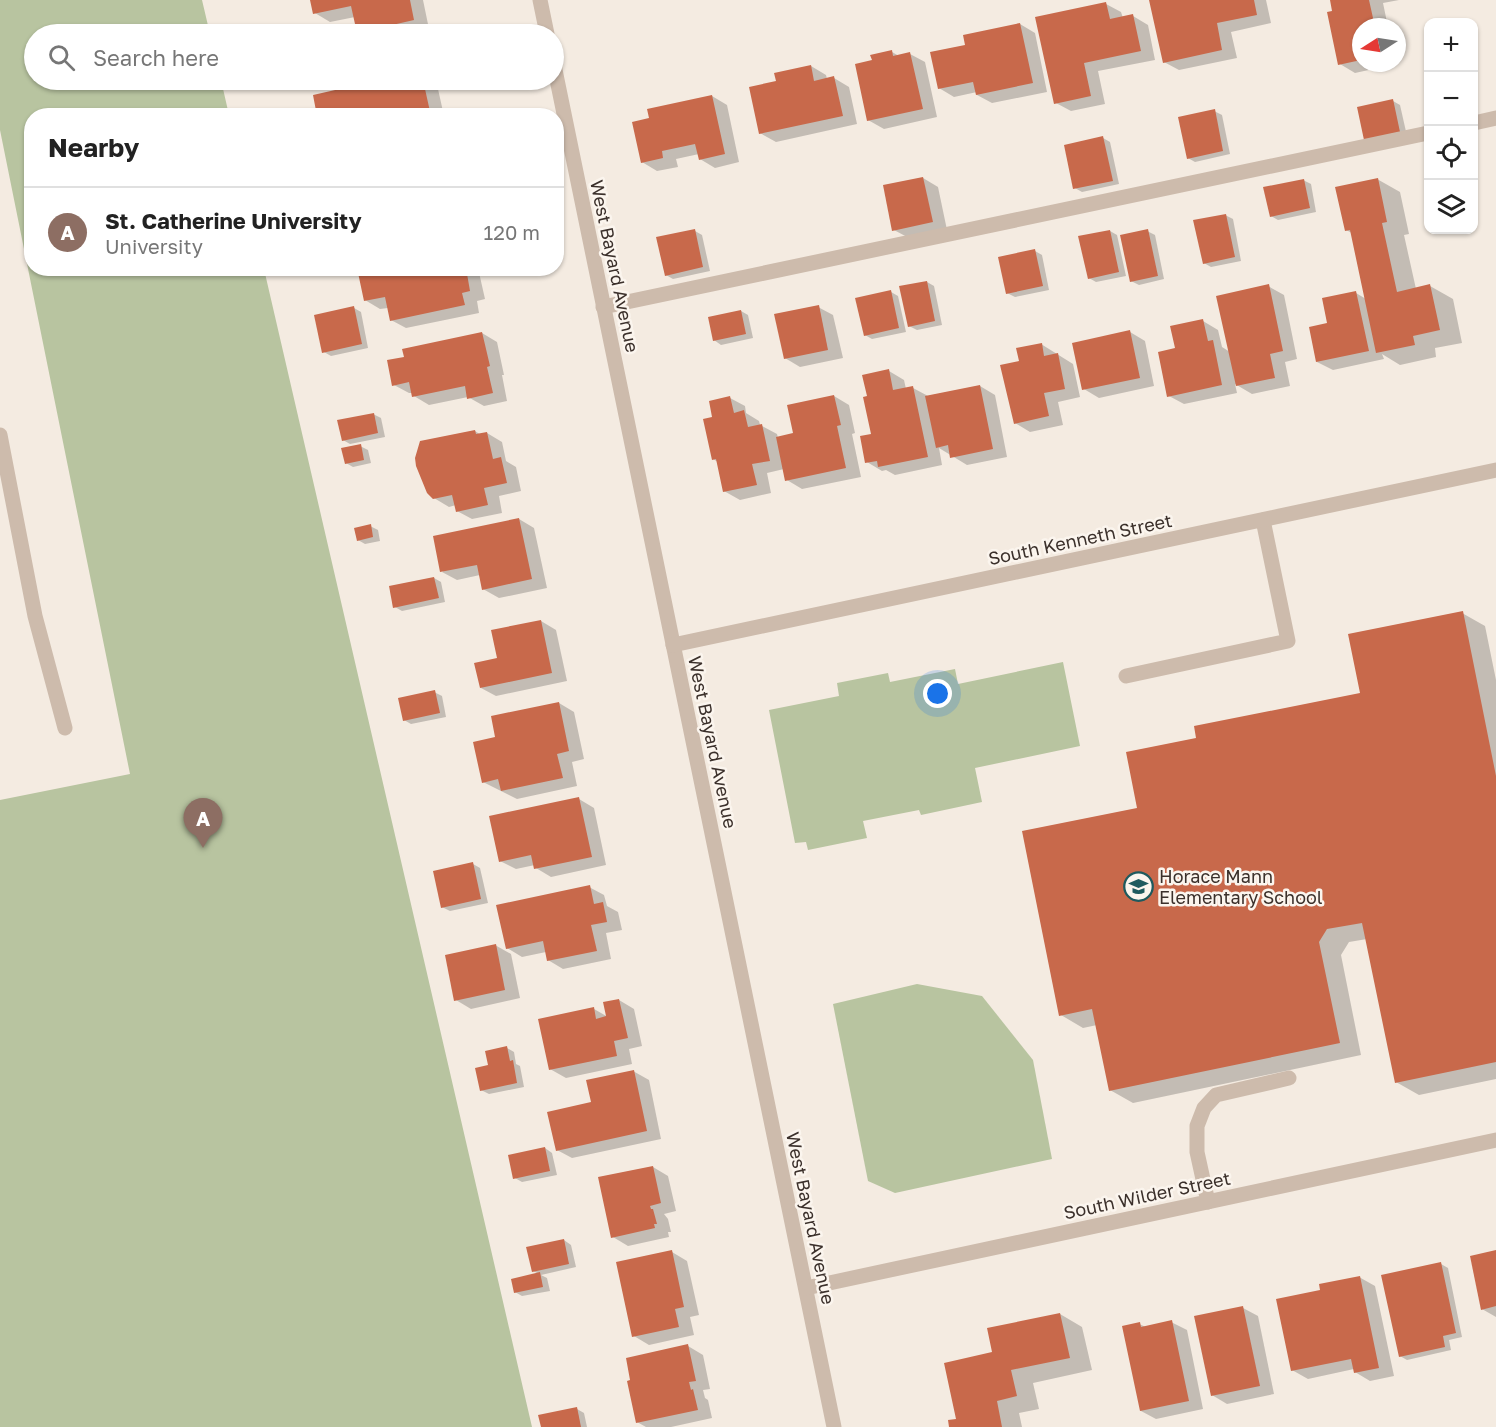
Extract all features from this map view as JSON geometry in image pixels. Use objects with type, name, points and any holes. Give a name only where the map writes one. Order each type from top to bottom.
[{"type":"street","points":[[540,0],[545,24]]},
{"type":"street","name":"West Bayard Avenue","points":[[559,90],[563,108]]},
{"type":"street","name":"West Bayard Avenue","points":[[564,114],[834,1427]]},
{"type":"street","points":[[1478,122],[1496,118]]},
{"type":"street","points":[[603,307],[1424,133]]},
{"type":"street","points":[[0,435],[35,616],[65,729]]},
{"type":"street","name":"South Kenneth Street","points":[[673,645],[1496,470]]},
{"type":"street","points":[[1126,676],[1288,641],[1263,520]]},
{"type":"street","points":[[1208,1202],[1197,1152],[1197,1126],[1204,1108],[1216,1095],[1289,1078]]},
{"type":"street","name":"South Wilder Street","points":[[806,1288],[1496,1140]]},
{"type":"green space","points":[[0,0],[202,0],[208,24],[24,24],[24,90],[223,90],[227,108],[24,108],[24,249],[0,130]]},
{"type":"green space","points":[[29,276],[266,276],[532,1427],[0,1427],[0,800],[130,774]]},
{"type":"green space","points":[[1063,662],[1080,746],[975,768],[982,802],[921,815],[919,810],[863,821],[867,838],[808,850],[806,842],[795,843],[769,710],[839,696],[837,683],[888,673],[890,682],[955,669],[958,684]]},
{"type":"green space","points":[[917,984],[982,996],[1033,1060],[1052,1159],[895,1193],[868,1181],[833,1004]]},
{"type":"building","points":[[310,0],[410,0],[414,20],[396,24],[355,24],[351,6],[313,14]]},
{"type":"building","points":[[1149,0],[1254,0],[1257,15],[1217,23],[1222,50],[1163,63]]},
{"type":"building","points":[[1330,0],[1369,0],[1373,18],[1352,18],[1352,62],[1338,65],[1327,12],[1332,11]]},
{"type":"building","points":[[1106,2],[1110,19],[1133,14],[1141,51],[1084,63],[1091,96],[1054,104],[1035,17]]},
{"type":"building","points":[[1020,23],[1033,83],[976,95],[973,82],[938,89],[930,52],[965,45],[963,35]]},
{"type":"building","points":[[892,50],[893,56],[910,52],[923,109],[867,121],[855,64],[872,60],[870,55]]},
{"type":"building","points":[[811,65],[814,81],[834,76],[843,116],[759,134],[749,87],[776,81],[774,73]]},
{"type":"building","points":[[335,90],[425,90],[429,108],[315,108],[313,95]]},
{"type":"building","points":[[712,95],[725,154],[699,160],[695,144],[662,151],[663,158],[641,163],[632,122],[649,118],[647,109]]},
{"type":"building","points":[[1393,99],[1400,132],[1364,140],[1357,107]]},
{"type":"building","points":[[1215,109],[1223,151],[1187,159],[1178,117]]},
{"type":"building","points":[[1103,136],[1113,181],[1073,189],[1064,145]]},
{"type":"building","points":[[923,177],[933,222],[892,231],[883,185]]},
{"type":"building","points":[[1378,178],[1387,222],[1382,223],[1397,292],[1430,284],[1440,330],[1413,336],[1415,345],[1376,353],[1350,230],[1345,231],[1335,187]]},
{"type":"building","points":[[1304,179],[1310,208],[1270,217],[1263,187]]},
{"type":"building","points":[[1226,214],[1235,257],[1203,264],[1193,220]]},
{"type":"building","points":[[695,229],[703,267],[665,276],[656,237]]},
{"type":"building","points":[[1148,229],[1158,276],[1130,282],[1120,235]]},
{"type":"building","points":[[1110,230],[1119,272],[1088,279],[1078,236]]},
{"type":"building","points":[[1035,249],[1043,286],[1006,294],[998,257]]},
{"type":"building","points":[[359,276],[467,276],[470,291],[462,293],[465,305],[390,321],[385,297],[364,301]]},
{"type":"building","points":[[927,281],[935,321],[908,327],[899,286]]},
{"type":"building","points":[[1269,284],[1283,351],[1270,354],[1275,378],[1236,386],[1216,296]]},
{"type":"building","points":[[891,290],[899,328],[864,336],[855,298]]},
{"type":"building","points":[[1356,291],[1369,351],[1316,362],[1309,327],[1327,323],[1322,298]]},
{"type":"building","points":[[819,305],[828,350],[784,359],[774,314]]},
{"type":"building","points":[[354,306],[362,344],[322,353],[314,315]]},
{"type":"building","points":[[741,310],[746,334],[713,341],[708,317]]},
{"type":"building","points":[[1203,319],[1208,341],[1213,340],[1222,385],[1167,397],[1158,352],[1175,348],[1170,326]]},
{"type":"building","points":[[1130,330],[1140,378],[1082,390],[1072,343]]},
{"type":"building","points":[[482,332],[490,366],[487,367],[493,393],[467,399],[465,386],[412,397],[409,382],[392,386],[387,360],[404,357],[402,349]]},
{"type":"building","points":[[1042,343],[1044,356],[1058,353],[1065,389],[1044,393],[1049,416],[1014,424],[1000,365],[1019,361],[1016,348]]},
{"type":"building","points":[[889,369],[893,390],[913,386],[928,457],[878,467],[877,461],[865,463],[860,436],[871,434],[863,397],[867,396],[862,375]]},
{"type":"building","points":[[980,385],[993,449],[950,458],[948,445],[936,448],[925,396]]},
{"type":"building","points":[[834,395],[841,425],[837,426],[846,468],[785,481],[776,437],[793,433],[787,405]]},
{"type":"building","points":[[730,396],[734,413],[744,410],[748,427],[762,424],[770,461],[752,464],[757,485],[723,492],[716,459],[712,460],[703,419],[712,417],[709,401]]},
{"type":"building","points":[[374,413],[378,433],[342,441],[337,420]]},
{"type":"building","points":[[475,430],[476,434],[487,432],[493,459],[501,457],[507,483],[484,488],[488,505],[456,512],[452,495],[433,499],[427,493],[415,458],[420,441]]},
{"type":"building","points":[[361,444],[364,460],[345,464],[341,448]]},
{"type":"building","points":[[519,518],[532,579],[482,590],[477,565],[440,572],[433,536]]},
{"type":"building","points":[[371,524],[373,537],[357,541],[354,528]]},
{"type":"building","points":[[434,577],[439,598],[393,608],[389,586]]},
{"type":"building","name":"Horace Mann Elementary School","points":[[1463,611],[1496,776],[1496,1062],[1395,1083],[1362,923],[1327,929],[1319,942],[1340,1043],[1109,1091],[1092,1009],[1059,1016],[1022,831],[1137,808],[1126,752],[1196,738],[1194,726],[1360,693],[1348,634]]},
{"type":"building","points":[[541,620],[552,673],[480,688],[474,663],[497,658],[491,630]]},
{"type":"building","points":[[435,690],[440,713],[403,721],[398,698]]},
{"type":"building","points":[[559,702],[569,751],[557,754],[563,778],[501,791],[498,779],[482,783],[473,742],[495,737],[491,716]]},
{"type":"building","points":[[579,797],[592,857],[534,869],[531,855],[499,862],[489,816]]},
{"type":"building","points":[[473,862],[481,899],[441,908],[433,871]]},
{"type":"building","points":[[590,885],[594,904],[603,902],[607,922],[591,925],[597,951],[547,961],[543,941],[506,949],[496,905]]},
{"type":"building","points":[[496,944],[505,990],[454,1001],[445,955]]},
{"type":"building","points":[[619,999],[628,1038],[614,1041],[617,1056],[549,1070],[538,1019],[594,1007],[596,1019],[606,1016],[603,1002]]},
{"type":"building","points":[[507,1046],[510,1061],[513,1060],[517,1083],[480,1091],[475,1068],[488,1065],[485,1051]]},
{"type":"building","points":[[634,1070],[647,1131],[556,1151],[547,1112],[591,1102],[586,1080]]},
{"type":"building","points":[[545,1147],[550,1171],[513,1179],[508,1155]]},
{"type":"building","points":[[653,1166],[661,1203],[650,1206],[657,1224],[654,1224],[655,1228],[611,1238],[598,1177]]},
{"type":"building","points":[[564,1239],[569,1264],[532,1272],[526,1247]]},
{"type":"building","points":[[672,1250],[684,1307],[675,1309],[679,1327],[632,1337],[616,1262]]},
{"type":"building","points":[[1496,1250],[1496,1306],[1481,1310],[1470,1256]]},
{"type":"building","points":[[1441,1262],[1456,1333],[1443,1336],[1445,1347],[1399,1357],[1381,1275]]},
{"type":"building","points":[[540,1272],[543,1287],[514,1293],[511,1279]]},
{"type":"building","points":[[1360,1276],[1379,1368],[1354,1373],[1351,1359],[1291,1371],[1276,1299],[1320,1290],[1319,1284]]},
{"type":"building","points":[[1243,1306],[1260,1386],[1211,1396],[1194,1316]]},
{"type":"building","points":[[1060,1313],[1070,1358],[1011,1370],[1017,1396],[997,1401],[1002,1427],[949,1427],[948,1420],[956,1419],[944,1363],[992,1352],[987,1328]]},
{"type":"building","points":[[1172,1320],[1189,1401],[1140,1411],[1122,1326],[1140,1322],[1141,1327]]},
{"type":"building","points":[[688,1344],[696,1381],[689,1382],[698,1410],[636,1423],[627,1381],[630,1380],[626,1358]]},
{"type":"building","points":[[577,1407],[581,1427],[541,1427],[538,1415]]},
{"type":"place","name":"St. Catherine University","points":[[203,848]]},
{"type":"place","name":"Horace Mann Elementary School","points":[[1138,886]]}]
